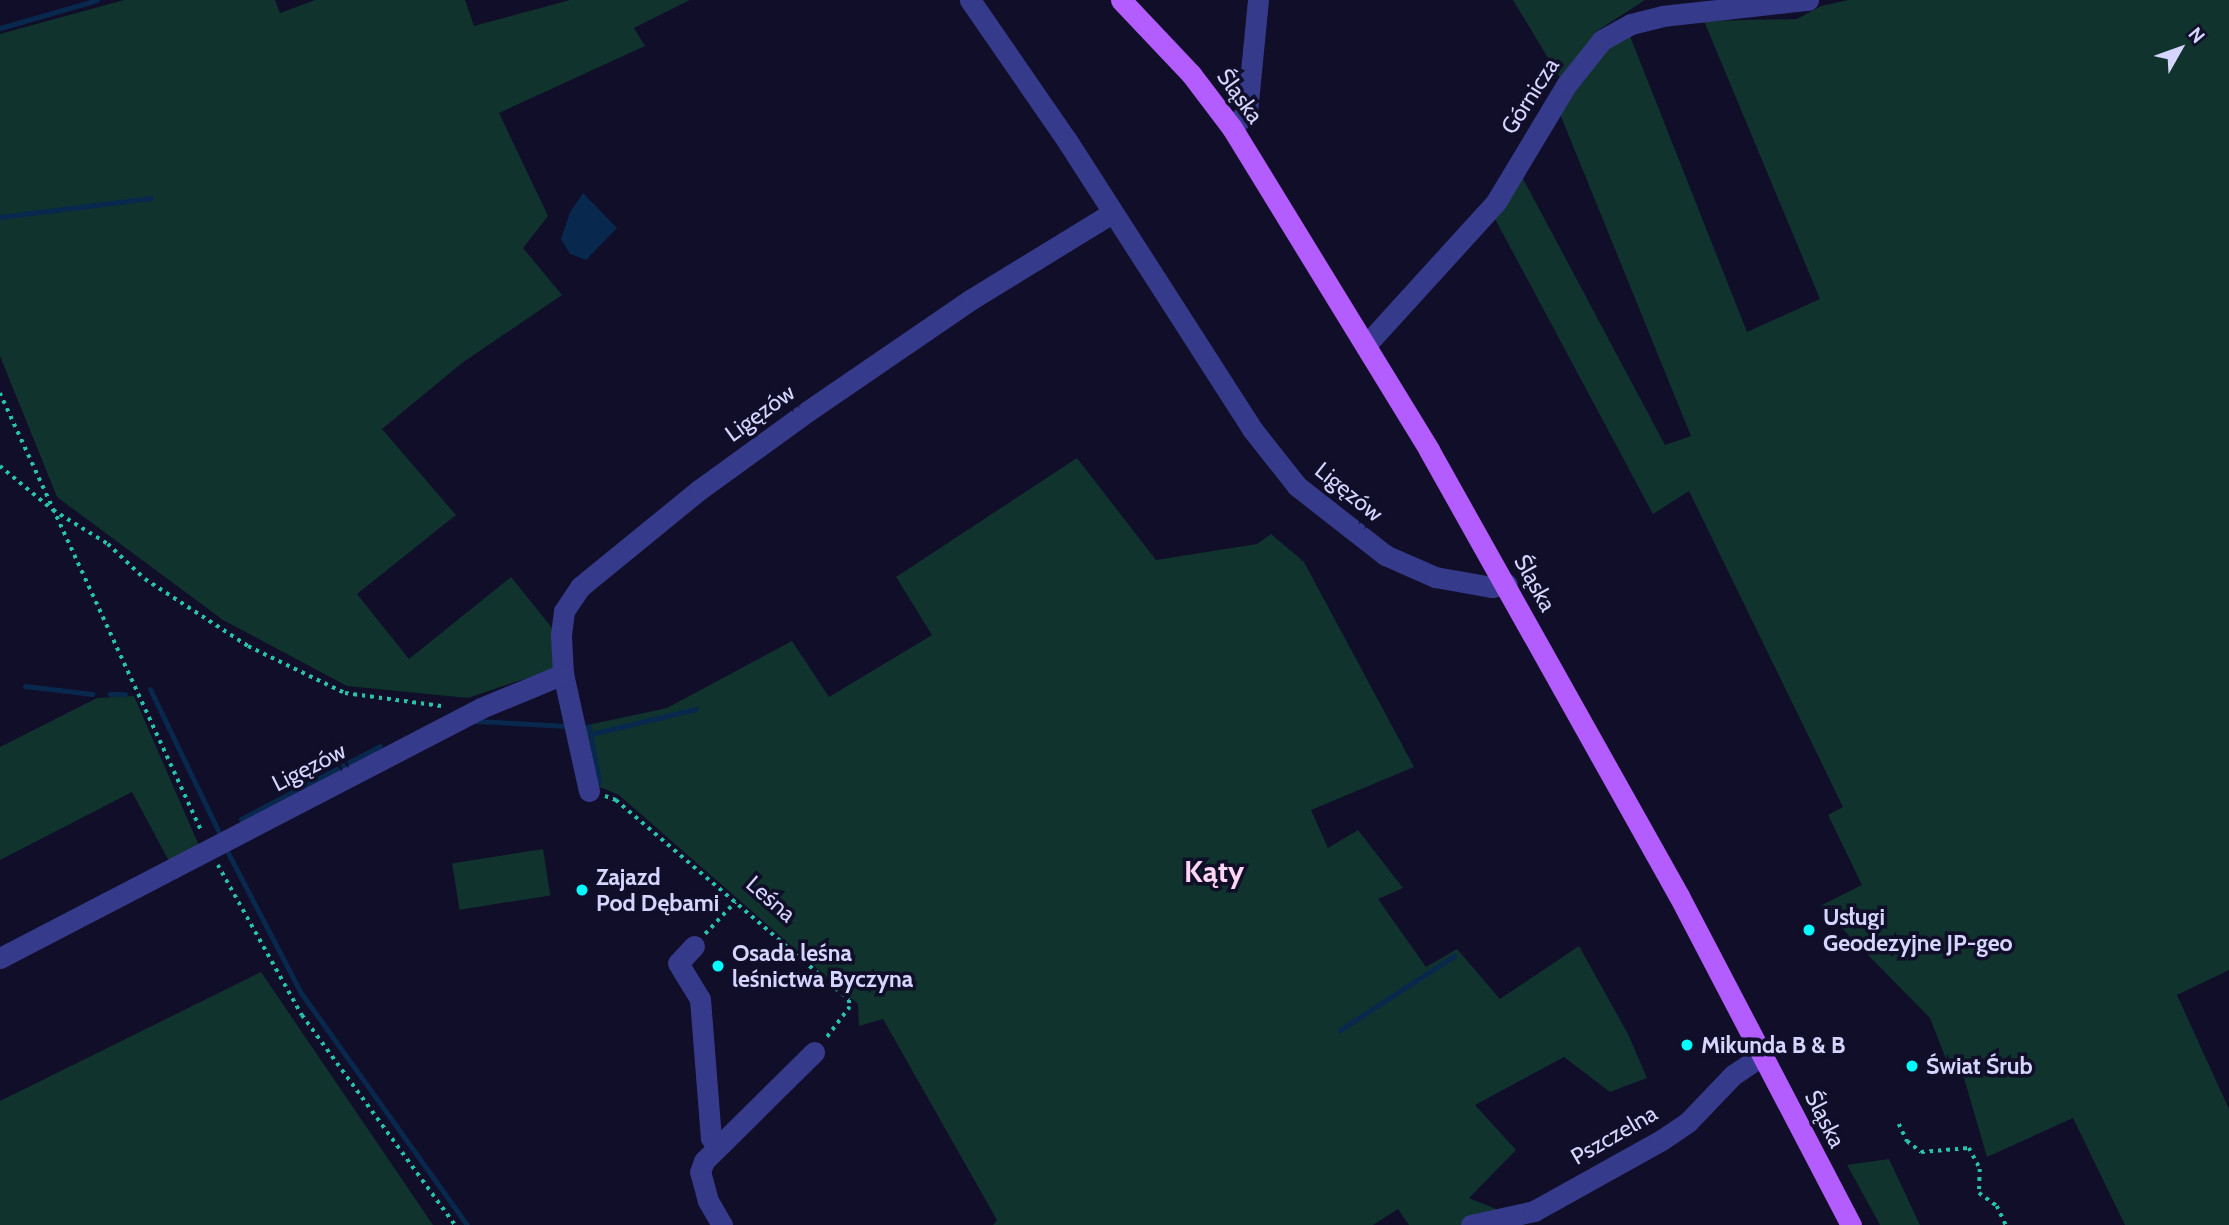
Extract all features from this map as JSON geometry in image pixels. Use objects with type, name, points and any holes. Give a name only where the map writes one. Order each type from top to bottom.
[{"type":"main road","name":"Śląska","points":[[1121,0],[1191,74],[1232,128],[1366,345],[1507,584],[1763,1055],[1850,1225]]},
{"type":"street","points":[[970,0],[1112,213]]},
{"type":"street","points":[[1232,128],[1247,112],[1258,0]]},
{"type":"street","name":"Górnicza","points":[[1366,345],[1496,202],[1567,84],[1602,40],[1631,24],[1689,11],[1808,0]]},
{"type":"street","name":"Ligęzów","points":[[0,958],[209,847],[481,708],[563,674],[564,611],[580,587],[699,490],[808,411],[970,300],[1112,213],[1252,429],[1297,485],[1385,555],[1435,578],[1492,587],[1507,584]]},
{"type":"street","points":[[563,674],[589,791]]},
{"type":"street","points":[[694,946],[678,964],[700,999],[711,1138],[717,1147]]},
{"type":"street","points":[[722,1225],[708,1201],[700,1172],[717,1147],[814,1052]]},
{"type":"street","name":"Pszczelna","points":[[1471,1225],[1534,1210],[1660,1141],[1688,1122],[1733,1075],[1763,1055]]},
{"type":"path","points":[[0,393],[209,847],[260,946],[302,1015],[455,1225]]},
{"type":"path","points":[[0,467],[53,510],[108,544],[145,579],[193,612],[323,684],[345,693],[414,704],[481,708]]},
{"type":"path","name":"Leśna","points":[[589,791],[616,800],[849,1000],[850,1007],[814,1052]]},
{"type":"path","points":[[694,946],[735,902]]},
{"type":"path","points":[[1899,1124],[1907,1141],[1921,1152],[1969,1148],[1980,1169],[1979,1193],[1997,1206],[2006,1225]]},
{"type":"green space","points":[[124,0],[275,0],[280,13],[315,0],[465,0],[474,26],[570,0],[690,0],[634,28],[645,46],[499,113],[548,216],[523,248],[562,295],[462,363],[382,429],[456,515],[357,594],[409,659],[511,577],[553,629],[554,669],[468,698],[347,686],[223,620],[57,497],[0,356],[0,34]]},
{"type":"green space","points":[[1513,0],[1645,0],[1597,31],[1562,81]]},
{"type":"green space","points":[[1848,0],[2229,0],[2229,970],[2177,995],[2229,1109],[2229,1225],[2125,1225],[2073,1118],[1987,1157],[1964,1078],[1953,1077],[1930,1018],[1820,906],[1862,885],[1828,815],[1843,807],[1689,491],[1653,514],[1494,217],[1519,171],[1665,445],[1691,436],[1558,109],[1603,47],[1628,31],[1747,332],[1820,299],[1704,21],[1797,19],[1821,6]]},
{"type":"green space","points":[[1077,458],[1156,560],[1257,544],[1271,534],[1304,562],[1414,767],[1311,810],[1328,848],[1358,830],[1403,888],[1378,899],[1426,967],[1457,949],[1500,999],[1579,946],[1628,1034],[1647,1078],[1610,1092],[1564,1057],[1475,1105],[1516,1150],[1469,1198],[1501,1211],[1461,1225],[1409,1225],[1398,1209],[1373,1225],[993,1225],[997,1220],[883,1019],[859,1026],[858,1004],[619,795],[595,785],[583,726],[667,708],[792,641],[829,697],[932,635],[896,577]]},
{"type":"green space","points":[[134,696],[200,848],[170,863],[132,792],[0,860],[0,747],[97,698]]},
{"type":"green space","points":[[543,849],[550,895],[459,910],[452,863]]},
{"type":"green space","points":[[261,972],[433,1225],[0,1225],[0,1101]]},
{"type":"green space","points":[[1889,1159],[1920,1225],[1880,1225],[1847,1165]]},
{"type":"water","points":[[583,193],[617,228],[586,260],[570,254],[561,239],[570,212]]},
{"type":"waterway","points":[[0,28],[97,0]]},
{"type":"waterway","points":[[0,217],[151,198]]},
{"type":"waterway","points":[[25,686],[93,694]]},
{"type":"waterway","points":[[150,689],[218,830]]},
{"type":"waterway","points":[[110,694],[125,694]]},
{"type":"waterway","points":[[591,734],[696,709]]},
{"type":"waterway","points":[[476,721],[567,726]]},
{"type":"waterway","points":[[589,726],[599,782]]},
{"type":"waterway","points":[[241,819],[380,746]]},
{"type":"waterway","points":[[226,849],[301,993],[467,1225]]},
{"type":"waterway","points":[[1340,1030],[1454,956]]},
{"type":"place","name":"Zajazd Pod Dębami","points":[[582,890]]},
{"type":"place","name":"Usługi Geodezyjne JP-geo","points":[[1809,930]]},
{"type":"place","name":"Osada leśna leśnictwa Byczyna","points":[[718,966]]},
{"type":"place","name":"Mikunda B & B","points":[[1687,1045]]},
{"type":"place","name":"Świat Śrub","points":[[1912,1066]]},
{"type":"district","name":"Kąty","points":[[1214,872]]}]
